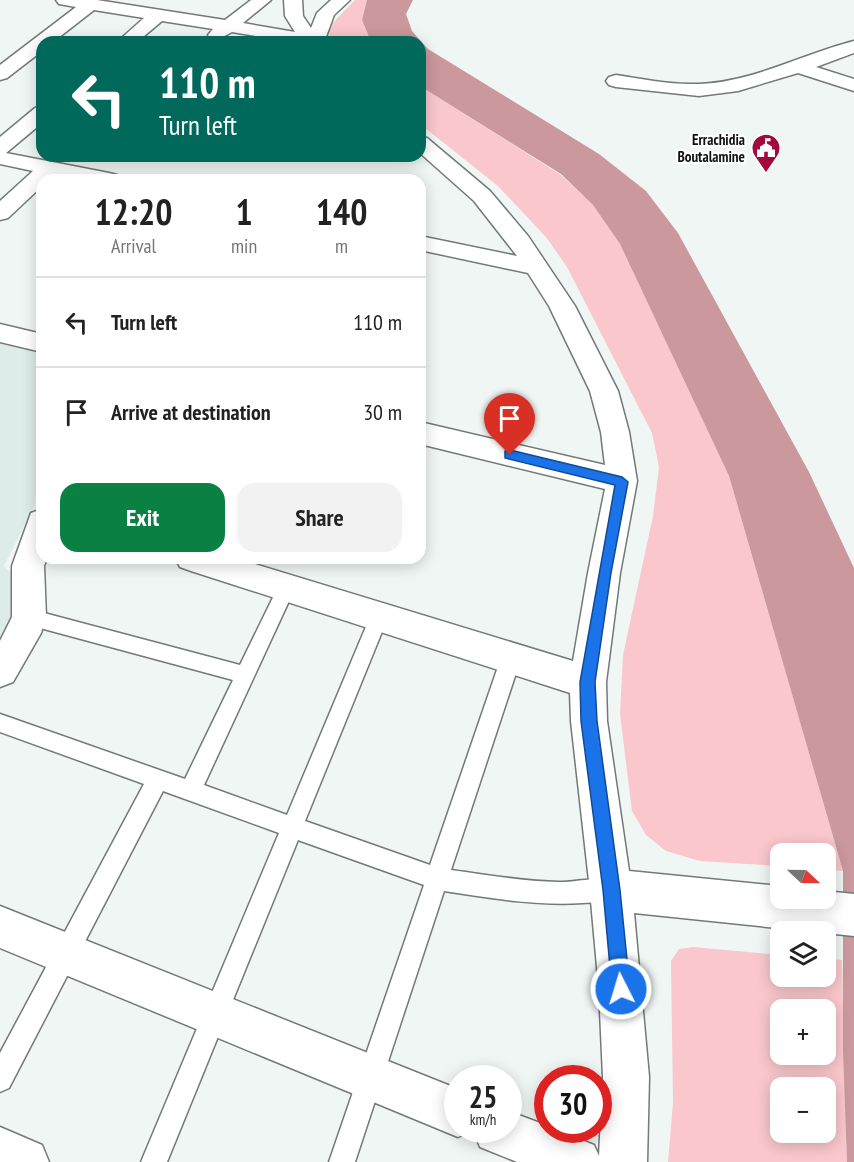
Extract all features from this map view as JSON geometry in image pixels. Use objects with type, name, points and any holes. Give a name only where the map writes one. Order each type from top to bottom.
[{"type":"street","points":[[65,0],[283,36]]},
{"type":"street","points":[[215,36],[262,0]]},
{"type":"street","points":[[293,0],[294,16],[308,36]]},
{"type":"street","points":[[314,36],[326,14],[341,0]]},
{"type":"street","points":[[50,36],[91,4]]},
{"type":"street","points":[[133,36],[158,15]]},
{"type":"street","points":[[5,70],[36,47]]},
{"type":"street","points":[[616,81],[673,89],[701,90],[739,83],[798,67],[854,47]]},
{"type":"street","points":[[798,67],[854,85]]},
{"type":"street","points":[[5,70],[32,70]]},
{"type":"street","points":[[0,148],[36,117]]},
{"type":"street","points":[[426,147],[482,196],[516,236],[562,306],[604,391],[615,432],[622,482],[604,573],[588,682],[589,721],[611,890],[621,989],[626,1077],[622,1162]]},
{"type":"street","points":[[0,158],[78,174]]},
{"type":"street","points":[[53,174],[73,162]]},
{"type":"street","points":[[0,213],[36,186]]},
{"type":"street","points":[[426,244],[536,267]]},
{"type":"street","points":[[0,333],[36,342]]},
{"type":"street","points":[[426,434],[622,482]]},
{"type":"street","points":[[0,671],[24,633],[29,617],[28,566],[36,541]]},
{"type":"street","points":[[210,564],[588,682]]},
{"type":"street","points":[[611,890],[845,914]]},
{"type":"street","points":[[0,927],[444,1107]]},
{"type":"street","points":[[522,1140],[577,1162]]},
{"type":"street","points":[[0,1151],[25,1162]]},
{"type":"lane","points":[[191,790],[286,588]]},
{"type":"lane","points":[[29,617],[245,675]]},
{"type":"lane","points":[[154,1162],[379,617]]},
{"type":"lane","points":[[342,1162],[511,658]]},
{"type":"lane","points":[[0,723],[438,879],[522,891],[561,893],[611,890]]},
{"type":"lane","points":[[0,1079],[159,778]]},
{"type":"shaded area","points":[[355,0],[367,0],[362,20],[369,36],[328,36],[328,28]]},
{"type":"shaded area","points":[[367,0],[413,0],[406,14],[412,31],[416,36],[369,36],[362,20]]},
{"type":"shaded area","points":[[426,47],[599,154],[646,191],[678,233],[809,472],[854,568],[854,1162],[847,1162],[843,1050],[843,871],[836,843],[729,476],[620,244],[593,205],[561,174],[426,90]]},
{"type":"shaded area","points":[[426,90],[561,175],[593,205],[620,244],[729,476],[835,843],[770,843],[770,865],[700,861],[666,851],[646,835],[632,811],[620,714],[623,655],[653,516],[659,467],[652,433],[567,267],[546,237],[498,186],[426,129]]},
{"type":"shaded area","points":[[0,333],[36,342],[36,502],[4,566],[33,596],[0,642]]},
{"type":"shaded area","points":[[836,847],[843,871],[836,870]]},
{"type":"shaded area","points":[[693,947],[770,954],[770,987],[836,987],[836,959],[842,960],[847,1162],[668,1162],[673,1103],[671,961],[679,949]]},
{"type":"place","name":"Errachidia Boutalamine","points":[[766,174]]},
{"type":"route","points":[[510,455],[622,482],[604,573],[588,682],[589,721],[611,890],[621,989]]}]
